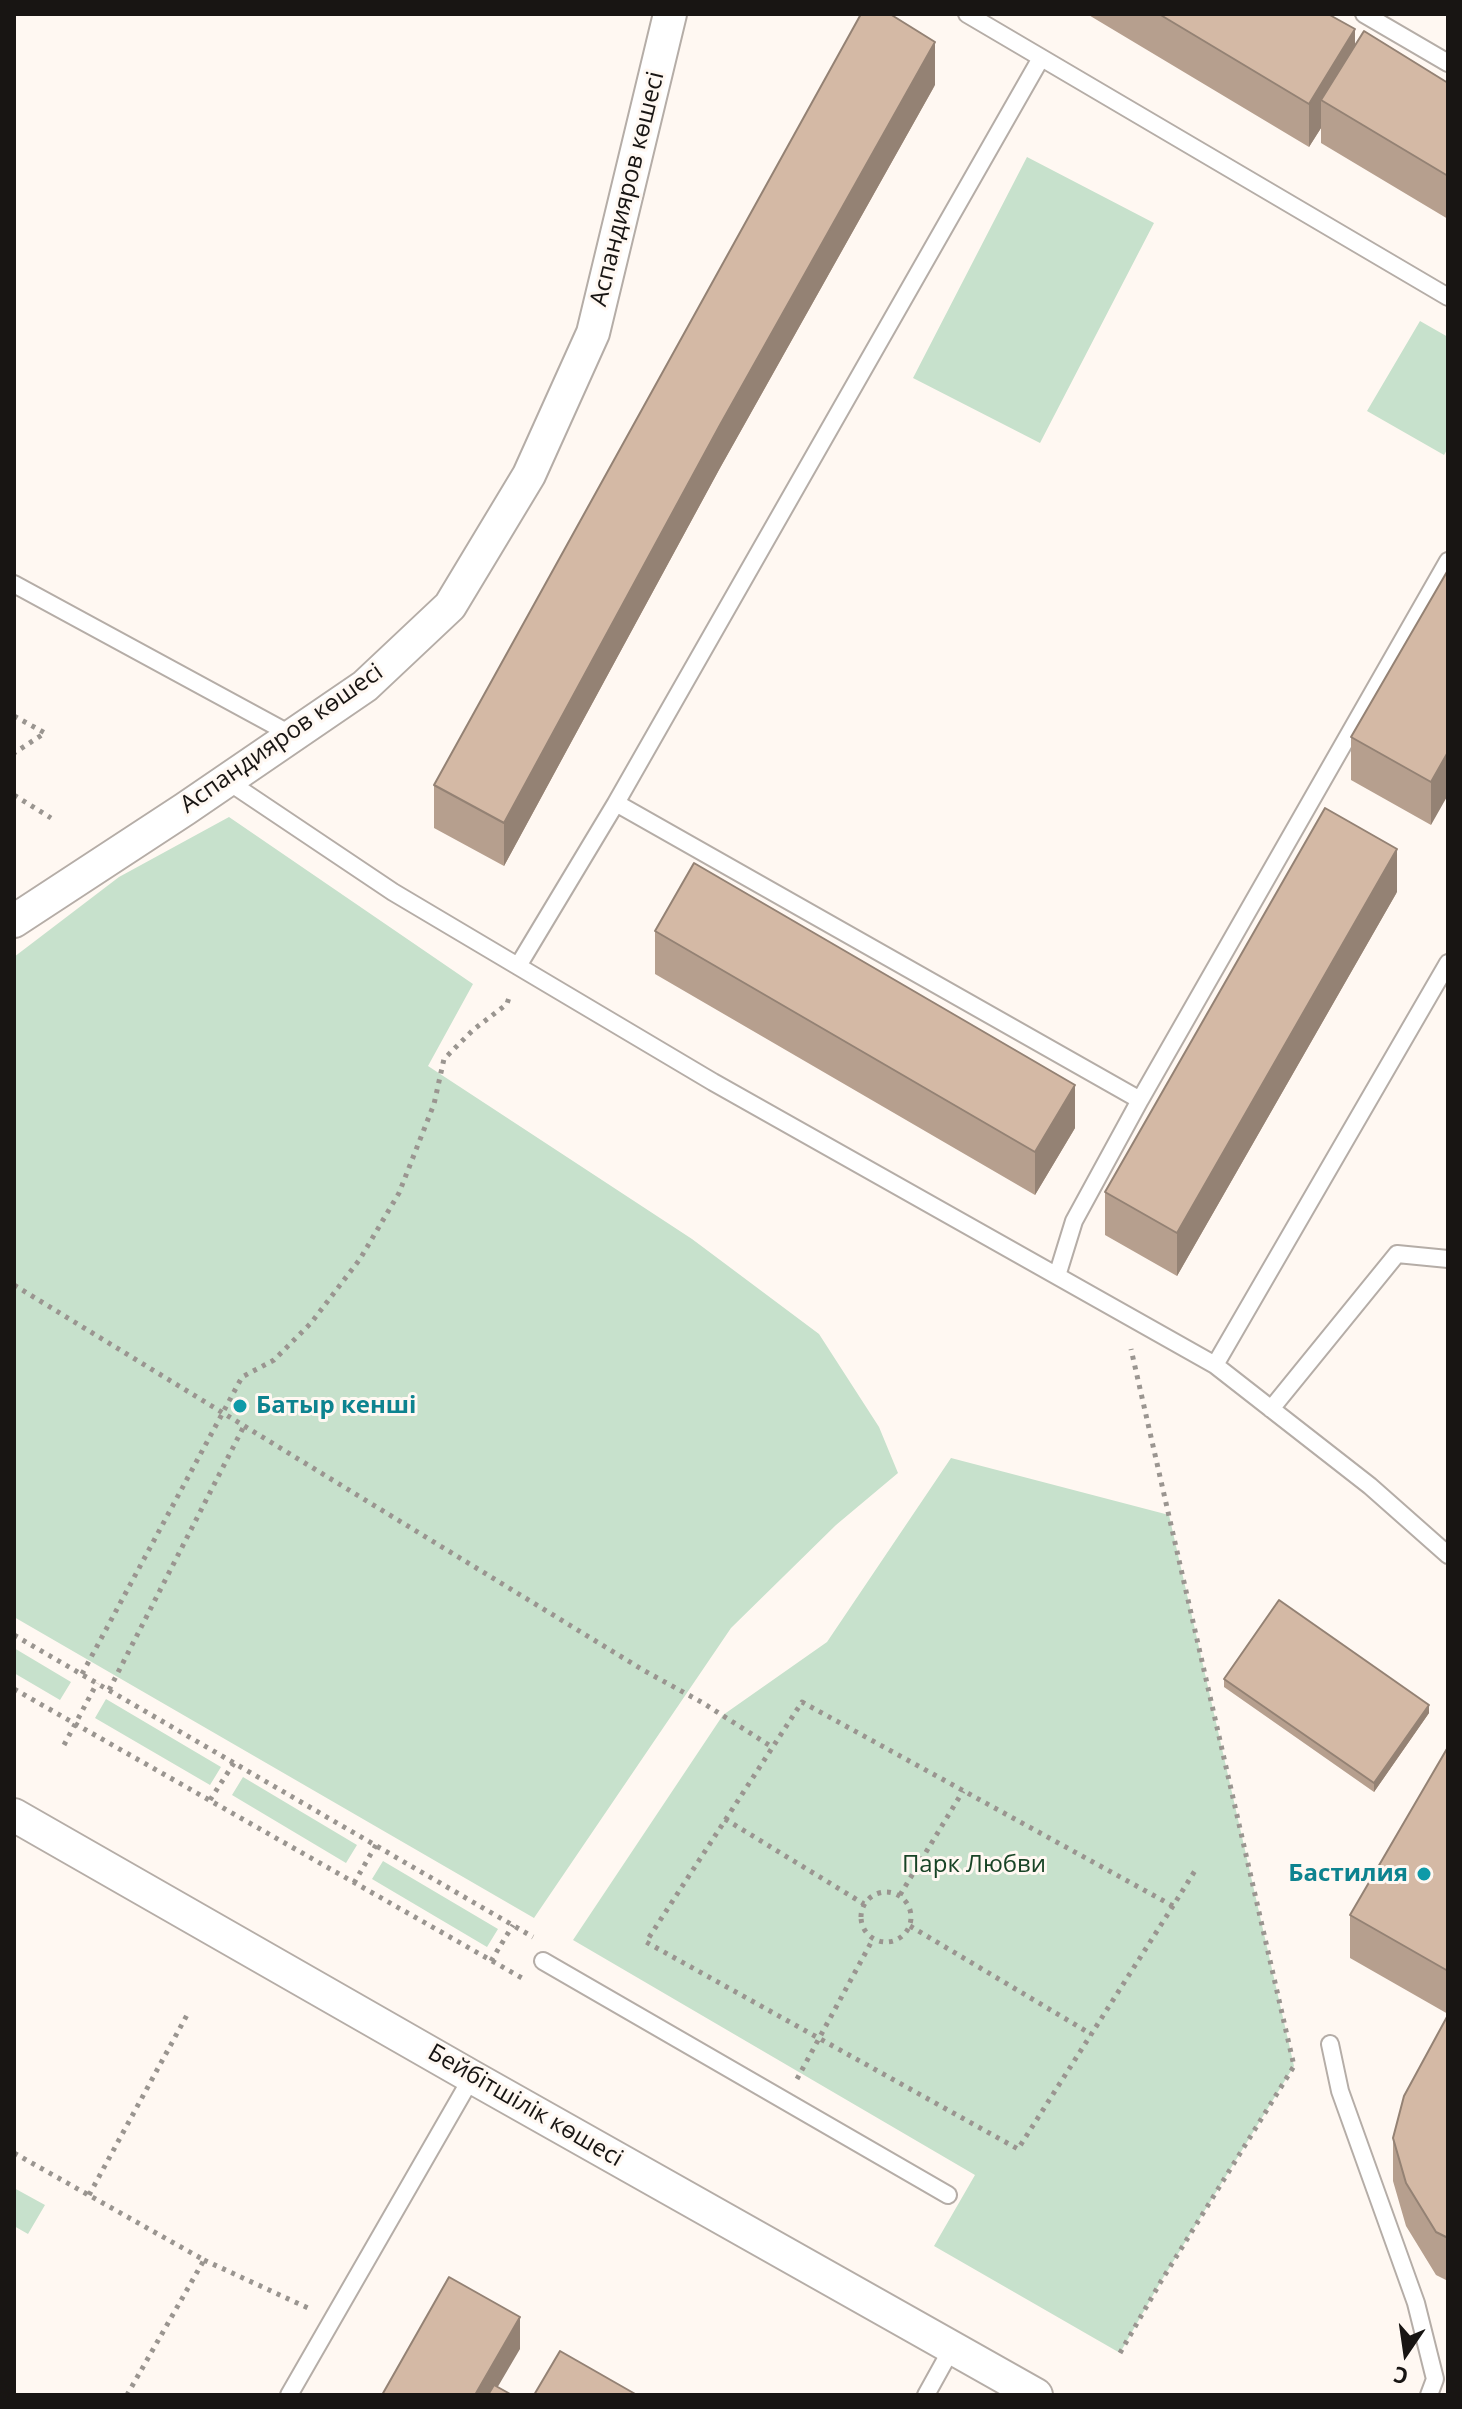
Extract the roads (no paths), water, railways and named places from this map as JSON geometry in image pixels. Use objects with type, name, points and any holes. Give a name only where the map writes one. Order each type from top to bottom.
[{"type":"street","name":"Аспандияров көшесі","points":[[14,921],[365,686],[450,606],[529,475],[593,333],[670,14]]},
{"type":"street","name":"Бейбітшілік көшесі","points":[[14,1815],[1036,2395]]},
{"type":"lane","points":[[967,14],[1448,297]]},
{"type":"lane","points":[[1364,14],[1448,63]]},
{"type":"lane","points":[[518,966],[616,803],[1041,58]]},
{"type":"lane","points":[[1057,1276],[1074,1221],[1140,1100],[1448,561]]},
{"type":"lane","points":[[14,584],[292,735]]},
{"type":"lane","points":[[226,780],[393,892],[713,1082],[1215,1365],[1370,1486],[1448,1555]]},
{"type":"lane","points":[[616,803],[1140,1100]]},
{"type":"lane","points":[[1215,1365],[1448,963]]},
{"type":"lane","points":[[1271,1409],[1397,1254],[1448,1259]]},
{"type":"lane","points":[[543,1961],[948,2195]]},
{"type":"lane","points":[[1330,2044],[1340,2091],[1416,2303],[1435,2379],[1429,2395]]},
{"type":"lane","points":[[289,2395],[472,2077]]},
{"type":"lane","points":[[926,2395],[952,2348]]},
{"type":"place","name":"Батыр кенші","points":[[240,1406]]},
{"type":"place","name":"Бастилия","points":[[1424,1874]]},
{"type":"park label","name":"Парк Любви","points":[[974,1865]]}]
